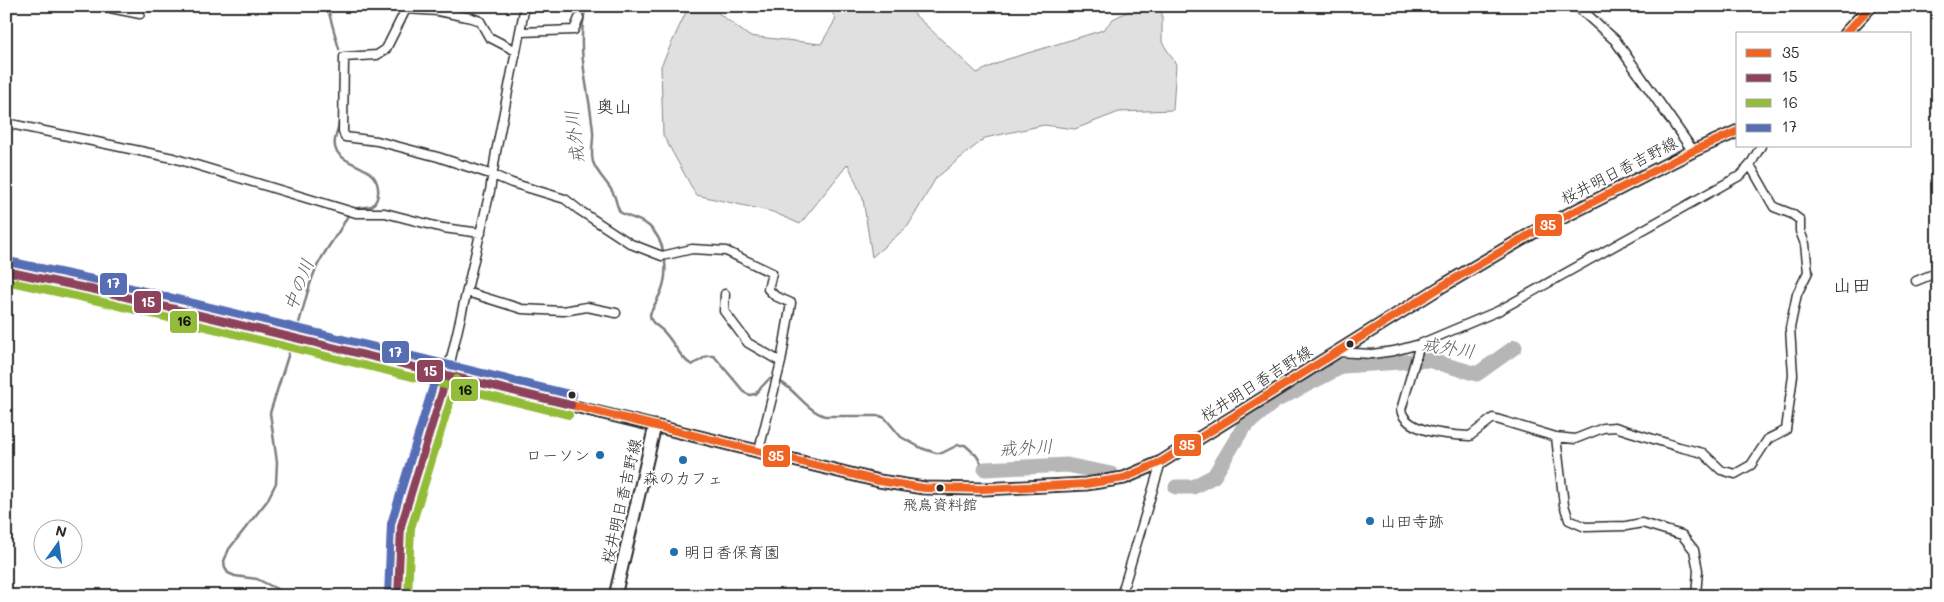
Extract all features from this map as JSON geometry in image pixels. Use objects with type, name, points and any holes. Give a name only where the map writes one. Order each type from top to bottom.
[{"type":"main road","points":[[1847,32],[1871,6]]},
{"type":"main road","name":"桜井明日香吉野線","points":[[615,596],[655,426],[879,481],[924,488],[983,490],[1086,484],[1124,478],[1161,462],[1336,352],[1534,232],[1736,131]]},
{"type":"main road","points":[[6,271],[109,293],[655,426]]},
{"type":"main road","points":[[398,596],[402,526],[447,376]]},
{"type":"street","points":[[100,6],[140,14]]},
{"type":"street","points":[[447,376],[481,233],[525,6]]},
{"type":"street","points":[[1577,6],[1616,40],[1694,151]]},
{"type":"street","points":[[516,51],[489,37],[480,21],[438,11],[406,9],[386,49],[377,55],[344,57],[342,131],[345,137],[377,141],[493,175],[512,183],[565,199],[631,244],[665,256],[692,249],[726,251],[772,273],[768,289],[775,296],[791,303],[781,362],[759,450]]},
{"type":"street","points":[[1938,13],[1938,30]]},
{"type":"street","points":[[521,32],[574,30],[579,18]]},
{"type":"street","points":[[6,123],[173,158],[356,213],[385,213],[443,228],[481,233]]},
{"type":"street","points":[[1336,352],[1372,354],[1394,351],[1420,344],[1498,311],[1741,175],[1750,165],[1760,148]]},
{"type":"street","points":[[1420,344],[1401,410],[1402,416],[1409,423],[1444,434],[1470,436],[1493,418],[1556,437],[1575,439],[1603,428],[1615,427],[1703,453],[1722,470],[1734,474],[1751,465],[1768,439],[1786,430],[1793,374],[1790,328],[1797,294],[1808,272],[1805,244],[1800,231],[1800,220],[1792,214],[1774,207],[1750,165]]},
{"type":"street","points":[[1916,281],[1938,272]]},
{"type":"street","points":[[467,292],[522,309],[563,311],[587,307],[616,313]]},
{"type":"street","points":[[725,294],[724,311],[748,343],[781,362]]},
{"type":"street","points":[[1556,437],[1564,505],[1569,520],[1585,526],[1626,526],[1642,523],[1682,535],[1694,550],[1698,570],[1696,596]]},
{"type":"street","points":[[1121,596],[1161,462]]},
{"type":"shaded area","points":[[828,6],[910,6],[914,14],[977,73],[1005,60],[1103,30],[1113,19],[1138,6],[1162,6],[1162,42],[1176,64],[1173,110],[1119,112],[1075,129],[1044,125],[985,138],[936,178],[908,226],[872,257],[863,199],[848,164],[800,224],[773,212],[696,195],[663,135],[661,66],[686,12],[717,12],[749,36],[821,44],[836,19]]},
{"type":"shaded area","points":[[1910,587],[1937,596],[1898,596]]},
{"type":"waterway","name":"中の川","points":[[327,6],[339,49]]},
{"type":"waterway","name":"戒外川","points":[[586,6],[583,23],[582,54],[593,131],[593,162],[610,187],[620,212],[649,226],[659,239],[664,255],[665,273],[662,289],[650,317],[653,323],[669,338],[683,358],[692,365],[707,356],[714,356],[745,393],[750,395],[755,394],[769,379],[776,380],[790,389],[810,408],[825,416],[880,416],[885,418],[901,437],[921,448],[936,453],[942,453],[958,445],[965,445],[976,455],[985,469]]},
{"type":"waterway","name":"中の川","points":[[339,123],[335,140],[336,150],[340,156],[372,175],[376,180],[378,188],[377,198],[372,206],[352,209]]},
{"type":"waterway","name":"中の川","points":[[295,335],[315,271],[349,213]]},
{"type":"waterway","name":"中の川","points":[[293,340],[270,413],[277,462],[276,483],[267,501],[229,549],[224,561],[228,573],[235,576],[257,579],[287,594],[307,596]]},
{"type":"waterway","name":"戒外川","points":[[1176,487],[1193,487],[1214,476],[1243,428],[1275,401],[1343,366],[1428,360],[1477,374],[1515,347]]},
{"type":"waterway","name":"戒外川","points":[[985,469],[1067,465],[1111,474]]},
{"type":"transit line","name":"35","points":[[1847,32],[1871,6]]},
{"type":"transit line","name":"35","points":[[571,405],[879,481],[924,488],[983,489],[1086,484],[1124,478],[1161,462],[1444,285],[1534,232],[1693,151],[1736,132]]},
{"type":"transit line","name":"17","points":[[8,261],[111,283],[573,395]]},
{"type":"transit line","name":"15","points":[[6,271],[109,293],[571,405]]},
{"type":"transit line","name":"16","points":[[6,281],[107,303],[569,415]]},
{"type":"transit line","name":"17","points":[[388,596],[391,524],[437,373]]},
{"type":"transit line","name":"15","points":[[398,596],[401,526],[447,376]]},
{"type":"transit line","name":"16","points":[[408,596],[411,528],[457,379]]},
{"type":"place","name":"ローソン","points":[[600,455]]},
{"type":"place","name":"森のカフェ","points":[[683,460]]},
{"type":"place","name":"飛鳥資料館","points":[[940,488]]},
{"type":"place","name":"山田寺跡","points":[[1370,521]]},
{"type":"place","name":"明日香保育園","points":[[674,552]]},
{"type":"district","name":"奥山","points":[[614,107]]},
{"type":"district","name":"山田","points":[[1852,285]]}]
